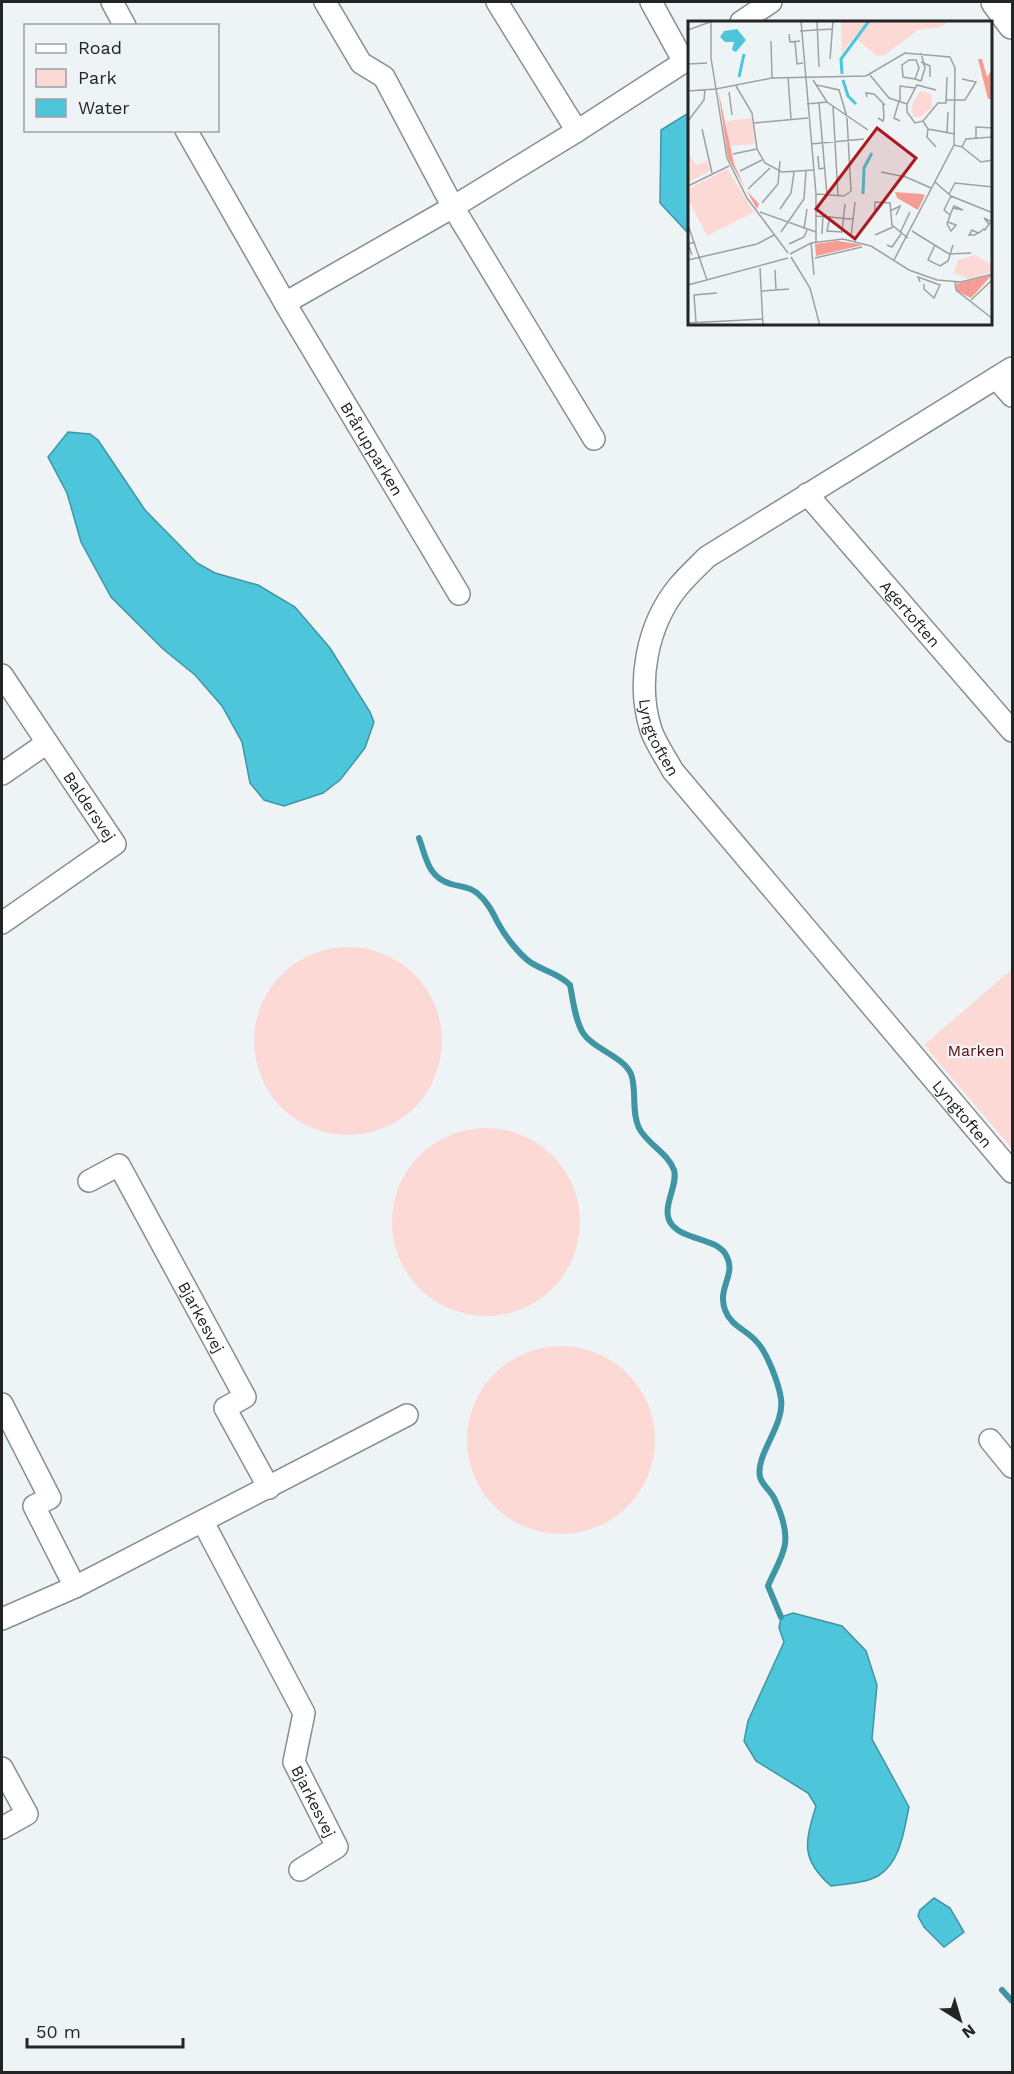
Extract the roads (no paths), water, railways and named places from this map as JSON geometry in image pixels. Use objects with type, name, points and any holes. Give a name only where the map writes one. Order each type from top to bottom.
[{"type":"street","points":[[111,2],[124,24]]},
{"type":"street","points":[[325,2],[361,63],[384,77],[453,207],[594,439]]},
{"type":"street","points":[[497,2],[577,131]]},
{"type":"street","points":[[285,303],[453,207],[687,60],[651,2]]},
{"type":"street","points":[[742,21],[771,2]]},
{"type":"street","points":[[995,2],[1012,25]]},
{"type":"street","name":"Brårupparken","points":[[187,132],[285,303],[459,594]]},
{"type":"street","points":[[1004,373],[1012,396]]},
{"type":"street","name":"Lyngtoften","points":[[1004,373],[707,557],[677,588],[658,621],[645,658],[644,691],[652,730],[673,771],[1012,1172]]},
{"type":"street","name":"Agertoften","points":[[807,494],[1012,731]]},
{"type":"street","name":"Baldersvej","points":[[2,675],[115,844],[2,923]]},
{"type":"street","points":[[2,774],[47,743]]},
{"type":"street","name":"Bjarkesvej","points":[[90,1181],[119,1165],[245,1397],[225,1408],[269,1488]]},
{"type":"street","points":[[2,1404],[50,1498],[34,1506],[75,1587]]},
{"type":"street","points":[[2,1619],[75,1587],[407,1415]]},
{"type":"street","points":[[990,1440],[1012,1467]]},
{"type":"street","name":"Bjarkesvej","points":[[203,1522],[304,1713],[294,1762],[337,1847],[300,1870]]},
{"type":"street","points":[[2,1768],[27,1814],[2,1828]]},
{"type":"water","points":[[688,113],[688,233],[660,203],[661,130]]},
{"type":"water","points":[[68,432],[90,434],[98,440],[145,510],[197,563],[215,573],[258,585],[295,607],[330,648],[374,722],[365,748],[340,780],[323,793],[284,806],[264,800],[250,783],[242,742],[222,706],[195,675],[163,649],[111,597],[81,542],[67,493],[48,457]]},
{"type":"water","points":[[793,1613],[842,1626],[866,1651],[877,1685],[872,1739],[909,1807],[900,1845],[892,1863],[878,1876],[867,1880],[831,1886],[821,1876],[814,1867],[808,1849],[809,1830],[816,1806],[808,1793],[756,1761],[744,1741],[748,1721],[784,1642],[779,1628],[781,1617]]},
{"type":"water","points":[[934,1898],[950,1908],[964,1932],[944,1947],[924,1927],[918,1916],[920,1910]]},
{"type":"waterway","points":[[419,838],[429,866],[437,877],[477,893],[521,954],[530,962],[570,985],[580,1028],[594,1044],[622,1062],[631,1074],[635,1115],[639,1128],[674,1170],[674,1183],[668,1206],[669,1220],[679,1231],[717,1246],[727,1257],[729,1270],[723,1295],[725,1310],[731,1320],[760,1346],[772,1368],[781,1399],[779,1419],[760,1468],[761,1480],[774,1497],[785,1533],[782,1555],[768,1586],[781,1617]]},
{"type":"waterway","points":[[1002,1990],[1012,2001]]},
{"type":"park label","name":"Marken","points":[[976,1050]]}]
